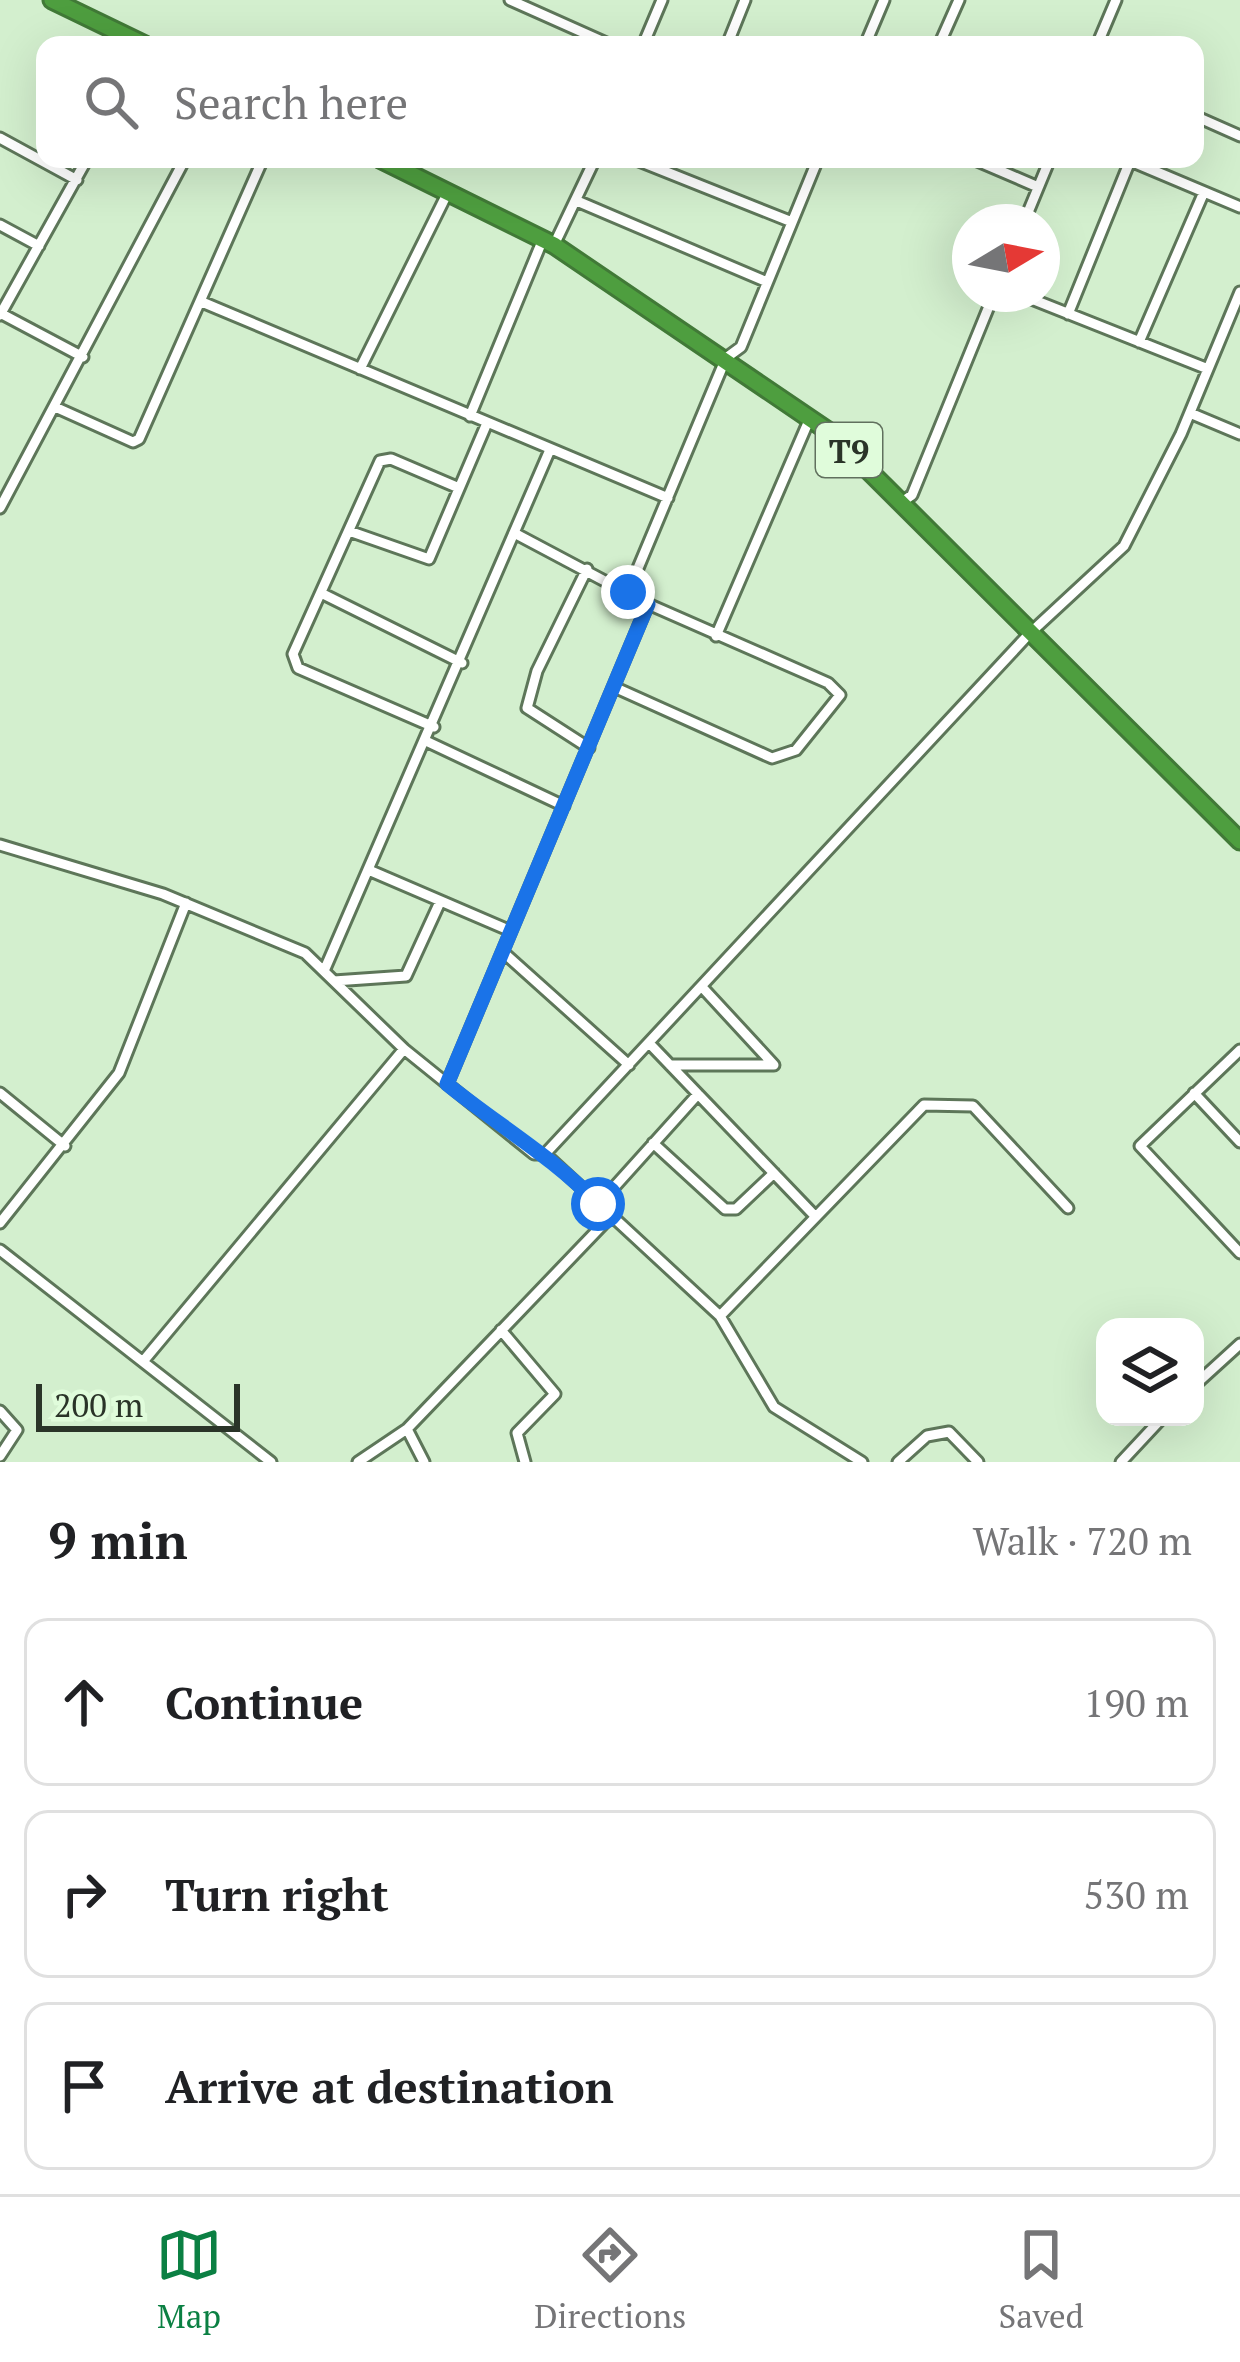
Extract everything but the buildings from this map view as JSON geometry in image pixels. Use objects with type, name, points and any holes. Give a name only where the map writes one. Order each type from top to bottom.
[{"type":"highway","points":[[52,0],[125,36]]},
{"type":"highway","name":"T9","points":[[399,168],[549,242],[810,418],[902,502],[1240,842]]},
{"type":"street","points":[[88,17],[96,0]]},
{"type":"street","points":[[510,0],[590,36]]},
{"type":"street","points":[[647,36],[662,0]]},
{"type":"street","points":[[731,36],[746,0]]},
{"type":"street","points":[[871,36],[884,0]]},
{"type":"street","points":[[943,36],[959,0]]},
{"type":"street","points":[[1101,36],[1116,0]]},
{"type":"street","points":[[1204,120],[1240,136]]},
{"type":"street","points":[[0,138],[36,158]]},
{"type":"street","points":[[55,168],[77,180]]},
{"type":"street","points":[[82,168],[0,314],[83,357]]},
{"type":"street","points":[[0,508],[180,168]]},
{"type":"street","points":[[56,407],[133,442],[140,439],[259,168]]},
{"type":"street","points":[[470,416],[549,242],[577,201],[591,168]]},
{"type":"street","points":[[657,168],[792,222]]},
{"type":"street","points":[[673,174],[675,168]]},
{"type":"street","points":[[628,592],[727,358],[740,347],[814,168]]},
{"type":"street","points":[[994,168],[1038,187]]},
{"type":"street","points":[[1031,204],[1046,168]]},
{"type":"street","points":[[1068,314],[1125,168]]},
{"type":"street","points":[[1147,168],[1240,207]]},
{"type":"street","points":[[360,369],[448,192]]},
{"type":"street","points":[[1139,342],[1204,192]]},
{"type":"street","points":[[577,201],[767,282]]},
{"type":"street","points":[[0,225],[39,246]]},
{"type":"street","points":[[545,1154],[1029,634],[1124,546],[1190,412],[1240,292]]},
{"type":"street","points":[[202,302],[549,452],[668,498]]},
{"type":"street","points":[[1060,311],[1208,370]]},
{"type":"street","points":[[902,502],[912,495],[987,312]]},
{"type":"street","points":[[1190,412],[1240,434]]},
{"type":"street","points":[[716,635],[810,418]]},
{"type":"street","points":[[349,531],[429,560],[487,423]]},
{"type":"street","points":[[324,971],[518,535],[549,452]]},
{"type":"street","points":[[434,727],[298,668],[293,654],[384,459],[459,488]]},
{"type":"street","points":[[518,535],[648,604],[829,682],[840,695],[787,757],[752,753],[614,687]]},
{"type":"street","points":[[587,569],[537,670],[527,708],[589,748]]},
{"type":"street","points":[[320,593],[462,663]]},
{"type":"street","points":[[447,1084],[648,604]]},
{"type":"street","points":[[428,742],[564,806]]},
{"type":"street","points":[[0,845],[186,902],[304,952],[404,1049],[534,1154],[545,1154],[720,1316],[774,1407],[862,1462]]},
{"type":"street","points":[[371,871],[511,931]]},
{"type":"street","points":[[0,1223],[119,1073],[186,902]]},
{"type":"street","points":[[334,981],[406,976],[440,902]]},
{"type":"street","points":[[503,952],[629,1065]]},
{"type":"street","points":[[670,1065],[773,1065],[702,987]]},
{"type":"street","points":[[649,1043],[813,1214]]},
{"type":"street","points":[[145,1359],[404,1049]]},
{"type":"street","points":[[1240,1050],[1140,1146],[1240,1253]]},
{"type":"street","points":[[0,1093],[65,1146]]},
{"type":"street","points":[[598,1204],[698,1094]]},
{"type":"street","points":[[1194,1094],[1240,1142]]},
{"type":"street","points":[[720,1316],[813,1214],[924,1105],[973,1106],[1068,1208]]},
{"type":"street","points":[[653,1144],[725,1209],[736,1209],[774,1173]]},
{"type":"street","points":[[358,1462],[406,1429],[611,1216]]},
{"type":"street","points":[[0,1250],[271,1462]]},
{"type":"street","points":[[501,1330],[555,1394],[517,1433],[525,1462]]},
{"type":"street","points":[[1204,1377],[1240,1344]]},
{"type":"street","points":[[0,1411],[16,1430],[0,1456]]},
{"type":"street","points":[[1121,1462],[1155,1426]]},
{"type":"street","points":[[406,1429],[424,1462]]},
{"type":"street","points":[[898,1462],[927,1436],[949,1432],[978,1462]]},
{"type":"route","points":[[598,1204],[555,1160],[534,1154],[447,1084],[648,604],[628,592]]}]
